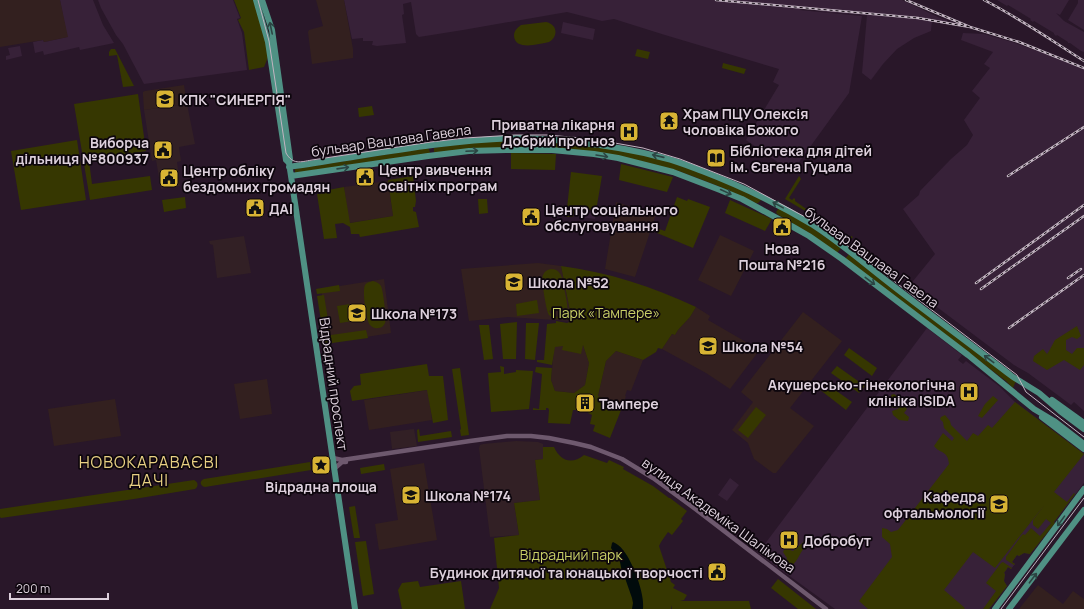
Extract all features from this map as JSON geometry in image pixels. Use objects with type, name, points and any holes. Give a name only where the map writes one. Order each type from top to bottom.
[{"type":"main road","name":"Відрадний проспект","points":[[256,0],[268,42],[286,160],[289,165]]},
{"type":"main road","name":"Відрадний проспект","points":[[262,0],[272,30],[290,159],[289,165],[355,609]]},
{"type":"main road","name":"бульвар Вацлава Гавела","points":[[289,165],[446,143],[520,138],[552,139],[595,144],[637,151],[665,158],[724,179],[755,193],[815,227],[1084,429]]},
{"type":"main road","name":"бульвар Вацлава Гавела","points":[[291,176],[469,151],[506,150],[552,150],[594,154],[618,158],[672,172],[742,199],[809,236],[842,259],[968,355],[1034,409],[1054,421],[1084,444]]},
{"type":"main road","points":[[1015,394],[1014,386],[1021,382]]},
{"type":"main road","points":[[1038,393],[1056,402],[1084,423]]},
{"type":"main road","points":[[1034,409],[1044,419],[1084,449]]},
{"type":"main road","points":[[995,609],[1084,489]]},
{"type":"main road","points":[[1009,609],[1084,510]]},
{"type":"street","name":"вулиця Академіка Шалімова","points":[[333,458],[342,460],[507,436],[549,438],[591,447],[622,459],[653,478],[825,609]]},
{"type":"street","name":"вулиця Академіка Шалімова","points":[[334,469],[342,462],[470,442],[508,438],[552,440],[591,449],[621,461],[648,476],[694,509],[825,609]]},
{"type":"shaded area","points":[[0,0],[60,0],[68,37],[44,42],[43,40],[0,47]]},
{"type":"shaded area","points":[[60,0],[93,0],[103,25],[114,43],[80,50],[79,47],[44,55],[43,51],[35,53],[33,42],[43,40],[44,42],[67,37]]},
{"type":"shaded area","points":[[98,0],[233,0],[240,18],[237,19],[242,33],[247,70],[144,84],[123,44],[116,35],[101,8]]},
{"type":"shaded area","points":[[316,0],[344,0],[353,49],[353,58],[312,64],[308,32],[309,30],[323,26]]},
{"type":"shaded area","points":[[344,0],[902,0],[947,20],[947,23],[932,20],[931,31],[914,38],[897,49],[871,80],[862,73],[867,15],[825,12],[800,7],[800,10],[862,16],[849,93],[792,172],[746,140],[779,85],[773,82],[779,69],[614,19],[602,21],[567,12],[419,37],[416,34],[411,2],[403,4],[404,14],[402,15],[406,43],[377,46],[372,45],[373,41],[363,41],[363,38],[352,39]]},
{"type":"shaded area","points":[[997,0],[1069,0],[1060,15],[1056,13],[1064,21],[1084,32],[1084,52],[1034,21],[1033,22],[1030,20],[1031,19],[1008,5],[1007,6]]},
{"type":"shaded area","points":[[1078,0],[1084,0],[1084,30],[1068,20],[1078,3]]},
{"type":"shaded area","points":[[563,22],[595,29],[593,40],[561,33]]},
{"type":"shaded area","points":[[963,33],[984,34],[1012,42],[1061,59],[1084,69],[1084,411],[1074,402],[1071,405],[1028,373],[1014,365],[909,286],[935,254],[903,209],[919,195],[920,191],[951,159],[967,145],[973,135],[964,120],[980,98],[972,91],[990,68],[984,64],[993,52],[961,40]]},
{"type":"shaded area","points":[[20,46],[22,56],[6,60],[6,56],[10,55],[8,48]]},
{"type":"shaded area","name":"КПК \"СИНЕРГІЯ\"","points":[[184,85],[187,104],[144,110],[143,92]]},
{"type":"shaded area","points":[[187,104],[195,144],[179,147],[181,161],[177,162],[180,186],[161,189],[156,160],[152,161],[144,110]]},
{"type":"shaded area","points":[[388,181],[393,216],[349,223],[344,187]]},
{"type":"shaded area","points":[[616,202],[656,214],[635,277],[605,269]]},
{"type":"shaded area","points":[[575,208],[596,211],[595,219],[573,216]]},
{"type":"shaded area","points":[[720,235],[754,251],[731,296],[698,280]]},
{"type":"shaded area","points":[[244,236],[251,273],[217,278],[213,245],[210,244],[209,241]]},
{"type":"shaded area","name":"Школа №52","points":[[538,263],[561,266],[572,321],[508,317],[469,321],[461,269]]},
{"type":"shaded area","name":"Школа №173","points":[[384,279],[391,333],[329,343],[321,289]]},
{"type":"shaded area","name":"Школа №54","points":[[696,307],[710,316],[708,320],[746,342],[758,352],[730,389],[706,373],[662,349],[672,334],[675,335]]},
{"type":"shaded area","points":[[803,312],[842,341],[790,408],[814,426],[776,473],[773,473],[754,459],[748,443],[732,430],[753,402],[741,392]]},
{"type":"shaded area","points":[[927,328],[962,355],[958,360],[963,364],[966,361],[999,386],[1015,402],[1084,454],[1084,483],[1030,554],[1024,553],[1019,556],[1017,555],[1012,562],[1015,564],[1011,569],[1008,567],[1004,573],[1004,581],[1007,586],[989,609],[835,609],[758,553]]},
{"type":"shaded area","points":[[555,340],[583,345],[589,363],[585,385],[574,393],[555,391],[551,380]]},
{"type":"shaded area","points":[[616,351],[643,360],[631,391],[627,390],[623,405],[598,396],[606,361]]},
{"type":"shaded area","points":[[267,379],[272,414],[240,419],[234,384]]},
{"type":"shaded area","points":[[428,390],[432,420],[369,430],[364,400]]},
{"type":"shaded area","points":[[115,399],[121,436],[54,446],[48,409]]},
{"type":"shaded area","points":[[414,429],[417,446],[392,449],[390,432]]},
{"type":"shaded area","points":[[516,441],[538,442],[543,444],[543,459],[535,460],[540,500],[514,503],[519,535],[490,537],[479,448],[480,445],[483,444]]},
{"type":"shaded area","name":"Школа №174","points":[[424,463],[437,540],[379,550],[375,524],[398,520],[390,469]]},
{"type":"shaded area","points":[[730,478],[739,485],[727,501],[718,495]]},
{"type":"shaded area","points":[[613,542],[623,550],[631,562],[640,587],[643,609],[632,609],[632,598],[622,572],[620,562],[611,548]]},
{"type":"shaded area","points":[[1038,585],[1063,604],[1073,591],[1084,599],[1084,609],[1019,609]]},
{"type":"green space","points":[[234,0],[254,0],[266,42],[268,57],[264,67],[249,70],[244,32],[238,20],[241,18]]},
{"type":"green space","points":[[546,22],[553,25],[555,30],[554,37],[549,42],[534,45],[523,45],[518,44],[515,41],[515,33],[517,28],[521,25]]},
{"type":"green space","points":[[111,49],[115,49],[134,86],[123,87],[117,55],[109,56]]},
{"type":"green space","points":[[637,49],[650,52],[648,59],[635,56]]},
{"type":"green space","points":[[723,63],[746,69],[744,74],[722,68]]},
{"type":"green space","points":[[138,94],[146,151],[89,161],[92,184],[150,176],[152,190],[90,200],[74,104]]},
{"type":"green space","points":[[372,106],[374,115],[359,117],[358,108]]},
{"type":"green space","points":[[77,140],[86,200],[21,210],[11,151]]},
{"type":"green space","points":[[526,140],[593,145],[680,164],[761,198],[761,200],[756,203],[721,187],[679,171],[641,161],[592,152],[434,152],[434,148],[466,143]]},
{"type":"green space","points":[[427,148],[429,149],[430,153],[295,173],[295,169]]},
{"type":"green space","points":[[511,153],[556,154],[555,170],[511,169]]},
{"type":"green space","points":[[621,164],[673,177],[667,192],[619,180]]},
{"type":"green space","points":[[571,172],[602,176],[596,211],[575,208],[573,217],[566,217]]},
{"type":"green space","points":[[413,176],[416,201],[413,211],[416,212],[419,227],[360,237],[359,234],[351,234],[350,227],[343,223],[335,224],[337,238],[324,239],[317,194],[324,193],[323,191],[344,187],[350,223],[393,216],[388,180]]},
{"type":"green space","points":[[799,176],[801,179],[789,198],[792,200],[794,198],[795,201],[849,239],[851,236],[853,237],[849,241],[817,218],[785,199]]},
{"type":"green space","points":[[185,197],[186,208],[164,212],[162,200]]},
{"type":"green space","points":[[677,197],[687,201],[688,199],[710,207],[693,248],[657,233],[659,229],[665,231]]},
{"type":"green space","points":[[478,199],[487,199],[488,213],[479,214]]},
{"type":"green space","points":[[730,200],[772,219],[765,231],[725,213]]},
{"type":"green space","points":[[779,208],[803,221],[841,248],[837,253],[811,234],[777,214],[776,212]]},
{"type":"green space","points":[[849,254],[1017,381],[1013,388],[1006,381],[845,259]]},
{"type":"green space","name":"Парк «Тампере»","points":[[561,266],[596,272],[630,281],[696,307],[675,335],[672,334],[662,349],[658,348],[656,352],[643,360],[616,351],[606,361],[598,396],[623,405],[610,438],[593,431],[595,425],[590,424],[592,415],[588,413],[593,396],[582,394],[577,410],[573,410],[570,424],[548,423],[548,408],[546,408],[546,410],[533,410],[533,408],[539,409],[542,374],[535,372],[536,367],[552,368],[551,380],[555,391],[574,393],[585,385],[589,363],[583,345],[581,354],[562,350],[563,346],[555,347],[552,365],[537,362],[537,360],[544,360],[547,324],[556,323],[556,321],[567,323],[572,321]]},
{"type":"green space","points":[[550,269],[557,270],[562,278],[566,295],[567,312],[562,318],[556,319],[549,315],[545,301],[543,275]],"holes":[[[566,308],[564,314],[559,317],[554,316],[549,311]]]},
{"type":"green space","points":[[373,281],[381,286],[385,311],[385,324],[377,328],[370,325],[364,299],[365,285]]},
{"type":"green space","points":[[339,285],[340,291],[317,294],[316,289]]},
{"type":"green space","points":[[324,295],[330,332],[323,333],[317,296]]},
{"type":"green space","points":[[537,300],[539,313],[517,316],[516,304]]},
{"type":"green space","points":[[350,304],[353,321],[340,323],[337,306]]},
{"type":"green space","points":[[517,322],[516,359],[503,359],[500,324]]},
{"type":"green space","points":[[526,323],[539,323],[535,360],[525,359]]},
{"type":"green space","points":[[479,325],[489,325],[493,359],[484,360]]},
{"type":"green space","points":[[1077,326],[1081,336],[1077,339],[1072,337],[1066,340],[1066,350],[1072,354],[1077,348],[1084,348],[1084,365],[1080,370],[1064,360],[1047,370],[1033,361],[1034,356],[1043,349],[1047,354],[1055,340]]},
{"type":"green space","points":[[366,330],[368,338],[325,344],[324,336]]},
{"type":"green space","points":[[849,348],[877,368],[872,376],[844,355]]},
{"type":"green space","points":[[427,364],[429,376],[443,376],[448,420],[433,423],[427,390],[352,401],[350,391],[354,386],[361,385],[360,374]]},
{"type":"green space","points":[[500,366],[504,367],[504,374],[516,372],[516,370],[533,371],[529,409],[491,412],[488,373],[501,372]]},
{"type":"green space","points":[[837,366],[865,386],[859,393],[831,373]]},
{"type":"green space","points":[[460,368],[469,435],[461,436],[452,369]]},
{"type":"green space","points":[[824,382],[852,402],[846,410],[819,389]]},
{"type":"green space","points":[[894,394],[907,409],[904,413],[909,417],[908,421],[899,420],[893,415],[892,411],[898,409],[899,407],[891,407],[891,395]]},
{"type":"green space","points":[[993,396],[998,400],[982,418],[978,416],[985,404]]},
{"type":"green space","points":[[1015,402],[1084,454],[1054,492],[1067,502],[1074,493],[1075,494],[1054,522],[1055,523],[1030,554],[1024,553],[1019,556],[1017,555],[1012,562],[1015,564],[1014,565],[1006,560],[1006,557],[1021,536],[1023,534],[1025,535],[1031,528],[1040,536],[1051,523],[1046,519],[1038,529],[1033,525],[1033,520],[1045,504],[995,568],[973,552],[944,590],[965,608],[964,609],[868,609],[859,601],[892,557],[890,544],[882,537],[882,528],[891,532],[898,530],[949,464],[947,456],[934,446],[943,433],[952,441],[954,438],[944,428],[943,422],[940,419],[941,417],[945,415],[950,421],[951,425],[967,441],[973,433],[978,436],[988,425],[992,428]]},
{"type":"green space","points":[[756,407],[766,415],[748,438],[738,430]]},
{"type":"green space","points":[[419,429],[420,436],[451,431],[452,437],[418,442],[417,430]]},
{"type":"green space","name":"Відрадний парк","points":[[543,447],[554,447],[560,456],[571,461],[584,455],[607,463],[609,460],[624,467],[623,469],[653,486],[687,511],[681,519],[683,521],[672,535],[668,532],[659,546],[671,582],[675,585],[673,588],[687,595],[684,600],[680,601],[749,601],[751,609],[672,609],[671,605],[671,609],[490,609],[499,588],[494,538],[519,535],[514,503],[540,500],[535,460],[543,459]]},
{"type":"green space","points":[[310,462],[311,470],[205,487],[202,486],[201,483],[204,479]]},
{"type":"green space","points":[[384,464],[385,470],[361,474],[360,468]]},
{"type":"green space","points":[[194,480],[198,484],[195,489],[134,499],[0,517],[0,509]]},
{"type":"green space","points":[[355,506],[360,538],[354,538],[349,507]]},
{"type":"green space","points":[[807,539],[809,544],[794,564],[784,567],[778,562],[784,565],[787,558],[783,552],[784,550],[787,549],[793,551]]},
{"type":"green space","points":[[366,541],[374,594],[363,596],[355,542]]},
{"type":"green space","points":[[1003,562],[1012,568],[1011,569],[1008,567],[1004,573],[1004,581],[1007,586],[989,609],[983,609],[996,591],[986,583]]},
{"type":"green space","points":[[778,579],[816,609],[798,609],[771,588]]},
{"type":"green space","points":[[418,581],[420,587],[461,581],[465,609],[402,609],[398,590],[402,583]]},
{"type":"tram line","points":[[258,0],[269,41],[286,153],[294,161],[297,162],[431,142],[515,135],[548,135],[592,139],[643,148],[680,159],[744,184],[807,218],[848,246],[1017,375],[1026,392],[1084,437]]},
{"type":"tram line","points":[[1001,609],[1084,498]]},
{"type":"railway","points":[[716,0],[918,18],[970,27]]},
{"type":"railway","points":[[906,0],[970,27],[1019,42],[1084,68]]},
{"type":"railway","points":[[984,0],[1084,61]]},
{"type":"railway","points":[[1008,176],[1084,127]]},
{"type":"railway","points":[[976,283],[1084,205]]},
{"type":"railway","points":[[981,289],[1084,216]]},
{"type":"railway","points":[[1068,278],[1081,269]]},
{"type":"railway","points":[[1009,328],[1084,275]]},
{"type":"place","name":"КПК \"СИНЕРГІЯ\"","points":[[165,99]]},
{"type":"place","name":"Храм ПЦУ Олексія чоловіка Божого","points":[[669,121]]},
{"type":"place","name":"Приватна лікарня Добрий прогноз","points":[[629,132]]},
{"type":"place","name":"Виборча дільниця №800937","points":[[163,150]]},
{"type":"place","name":"Бібліотека для дітей ім. Євгена Гуцала","points":[[716,158]]},
{"type":"place","name":"Центр вивчення освітніх програм","points":[[365,177]]},
{"type":"place","name":"Центр обліку бездомних громадян","points":[[169,178]]},
{"type":"place","name":"ДАІ","points":[[255,208]]},
{"type":"place","name":"Центр соціального обслуговування","points":[[531,217]]},
{"type":"place","name":"Нова Пошта №216","points":[[782,227]]},
{"type":"place","name":"Школа №52","points":[[514,282]]},
{"type":"place","name":"Школа №173","points":[[357,313]]},
{"type":"place","name":"Школа №54","points":[[708,346]]},
{"type":"place","name":"Акушерсько-гінекологічна клініка ISIDA","points":[[969,392]]},
{"type":"place","name":"Тампере","points":[[585,403]]},
{"type":"place","name":"Відрадна площа","points":[[321,465]]},
{"type":"place","name":"Школа №174","points":[[411,495]]},
{"type":"place","name":"Кафедра офтальмології","points":[[999,504]]},
{"type":"place","name":"Добробут","points":[[789,540]]},
{"type":"place","name":"Будинок дитячої та юнацької творчості","points":[[717,572]]},
{"type":"district","name":"НОВОКАРАВАЄВІ ДАЧІ","points":[[149,471]]}]
